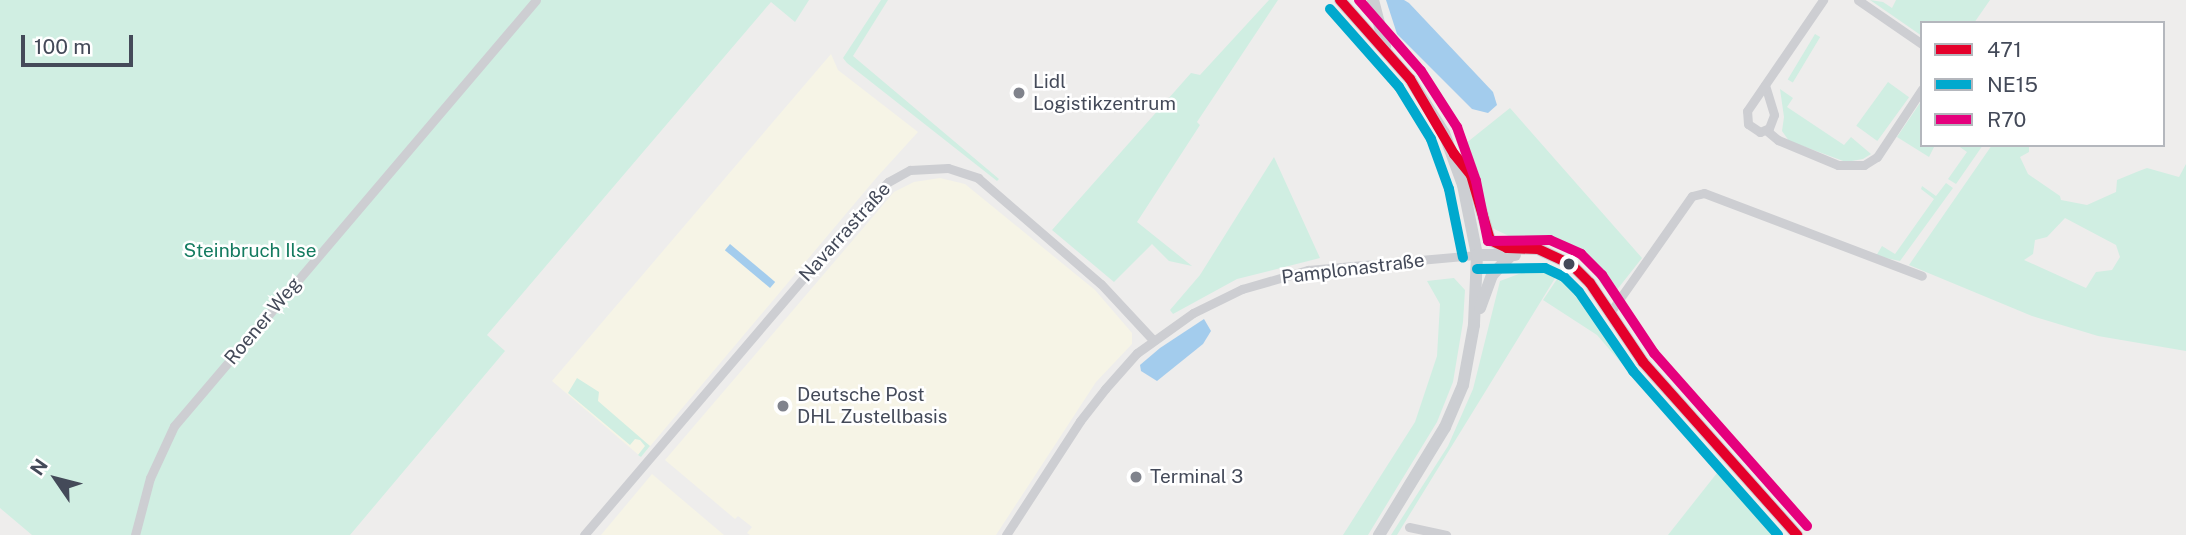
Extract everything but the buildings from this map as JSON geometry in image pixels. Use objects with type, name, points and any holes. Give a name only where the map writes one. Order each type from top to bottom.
[{"type":"main road","points":[[1373,0],[1387,53]]},
{"type":"main road","points":[[1345,2],[1409,79],[1454,154],[1471,174],[1490,240],[1507,248],[1538,249],[1572,265],[1590,284],[1643,362],[1797,535]]},
{"type":"main road","points":[[1454,154],[1469,208],[1477,254],[1474,325]]},
{"type":"main road","points":[[1477,254],[1548,254]]},
{"type":"main road","points":[[1379,535],[1445,427],[1462,385],[1474,325],[1492,275],[1511,255]]},
{"type":"street","name":"Roener Weg","points":[[135,535],[150,478],[174,426],[536,0]]},
{"type":"street","points":[[1823,0],[1746,116],[1753,129],[1766,130],[1779,140],[1838,164],[1864,165],[1877,157],[1920,92]]},
{"type":"street","points":[[1858,0],[1920,43]]},
{"type":"street","points":[[1765,85],[1774,115],[1766,130]]},
{"type":"street","name":"Navarrastraße","points":[[584,535],[874,196],[888,182],[910,170],[948,168],[978,178],[1101,284],[1153,340]]},
{"type":"street","points":[[1609,314],[1692,196],[1704,193],[1922,276]]},
{"type":"street","name":"Pamplonastraße","points":[[1006,535],[1080,421],[1114,379],[1153,340],[1208,304],[1267,280],[1308,270],[1477,254]]},
{"type":"street","points":[[1409,527],[1446,535]]},
{"type":"shaded area","points":[[831,54],[838,70],[918,132],[641,457],[552,381]]},
{"type":"shaded area","points":[[940,178],[965,184],[1095,290],[1132,333],[1132,344],[1096,382],[996,535],[750,535],[747,533],[752,527],[738,516],[735,519],[665,460],[894,192],[914,182]]},
{"type":"shaded area","points":[[652,474],[724,535],[601,535]]},
{"type":"green space","name":"Steinbruch Ilse","points":[[0,0],[809,0],[795,22],[771,2],[487,335],[505,351],[350,535],[32,535],[0,508]]},
{"type":"green space","points":[[881,0],[888,0],[853,56],[999,179],[997,181],[843,58]]},
{"type":"green space","points":[[1269,0],[1278,0],[1197,122],[1200,125],[1137,222],[1192,266],[1169,261],[1152,244],[1114,282],[1052,230],[1191,73],[1200,75]]},
{"type":"green space","points":[[1870,0],[1883,2],[1892,8],[1896,0],[1990,0],[1975,21],[1920,21],[1920,35]]},
{"type":"green space","points":[[1815,34],[1820,37],[1793,83],[1788,79]]},
{"type":"green space","points":[[1888,82],[1909,97],[1877,141],[1856,126]]},
{"type":"green space","points":[[1780,89],[1793,98],[1787,107],[1844,145],[1851,137],[1871,154],[1863,159],[1846,162],[1789,141],[1782,131],[1784,117]]},
{"type":"green space","points":[[1920,103],[1920,147],[1934,147],[1929,157],[1897,137]]},
{"type":"green space","points":[[1510,108],[1642,258],[1616,291],[1604,288],[1580,254],[1551,242],[1511,237],[1490,227],[1465,144]]},
{"type":"green space","points":[[1960,147],[1982,147],[1956,184],[1948,179],[1967,152]]},
{"type":"green space","points":[[1991,147],[2029,147],[2029,152],[2020,157],[2028,174],[2060,196],[2061,200],[2087,205],[2116,192],[2117,180],[2147,168],[2179,177],[2186,164],[2186,351],[2098,336],[2032,316],[1909,265]],"holes":[[[2065,218],[2116,245],[2120,257],[2112,270],[2096,272],[2086,288],[2024,260],[2033,254],[2035,240],[2047,237]]]},
{"type":"green space","points":[[1274,157],[1320,258],[1237,279],[1173,314],[1170,310],[1200,275]]},
{"type":"green space","points":[[1946,183],[1953,188],[1900,261],[1876,256],[1882,246],[1895,254],[1934,199],[1921,189],[1922,186],[1936,196]]},
{"type":"green space","points":[[1541,271],[1557,275],[1397,535],[1391,535],[1448,446],[1473,389],[1500,281],[1524,272]]},
{"type":"green space","points":[[1559,276],[1579,296],[1623,365],[1597,335],[1543,300]]},
{"type":"green space","points":[[1454,278],[1465,290],[1463,322],[1453,382],[1437,422],[1368,535],[1343,535],[1415,422],[1437,356],[1440,304],[1427,281]]},
{"type":"green space","points":[[577,378],[599,392],[598,401],[650,446],[641,457],[638,455],[645,446],[640,440],[635,439],[630,445],[568,393]]},
{"type":"green space","points":[[1664,400],[1785,535],[1662,402]]},
{"type":"green space","points":[[1717,473],[1774,535],[1668,535]]},
{"type":"water","points":[[1386,0],[1404,0],[1409,3],[1493,92],[1497,105],[1488,113],[1472,109],[1397,34]]},
{"type":"water","points":[[730,244],[775,282],[770,288],[725,250]]},
{"type":"water","points":[[1204,319],[1211,331],[1203,344],[1157,381],[1141,371],[1140,365],[1160,348]]},
{"type":"transit line","name":"471","points":[[1340,0],[1410,79],[1454,154],[1471,175],[1490,240],[1507,248],[1538,249],[1572,265],[1590,283],[1643,362],[1797,535]]},
{"type":"transit line","name":"R70","points":[[1359,0],[1421,71],[1457,127],[1476,181],[1488,241],[1550,240],[1581,254],[1602,275],[1654,353],[1807,526]]},
{"type":"transit line","name":"NE15","points":[[1330,9],[1399,87],[1431,139],[1449,189],[1463,258]]},
{"type":"transit line","name":"NE15","points":[[1477,269],[1545,268],[1564,277],[1579,292],[1633,371],[1778,535]]},
{"type":"place","name":"Lidl Logistikzentrum","points":[[1019,93]]},
{"type":"place","name":"Deutsche Post DHL Zustellbasis","points":[[783,406]]},
{"type":"place","name":"Terminal 3","points":[[1136,477]]}]
